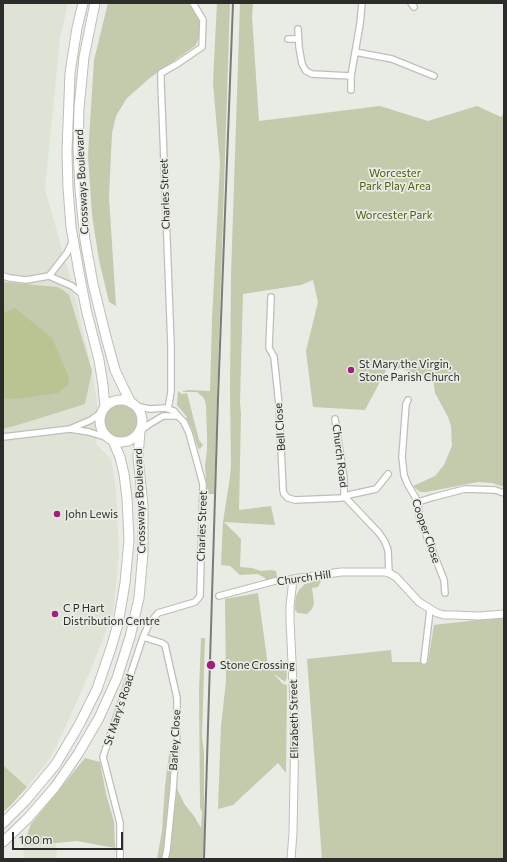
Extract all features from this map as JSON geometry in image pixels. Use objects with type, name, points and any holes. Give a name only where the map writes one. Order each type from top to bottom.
[{"type":"main road","name":"Crossways Boulevard","points":[[83,3],[77,28],[70,74],[67,151],[68,188],[73,238],[79,272],[104,390],[103,409]]},
{"type":"main road","name":"Crossways Boulevard","points":[[95,3],[84,57],[79,108],[78,150],[80,190],[85,240],[106,337],[115,370],[122,387],[133,404]]},
{"type":"main road","points":[[117,400],[133,404],[142,416],[142,424],[136,437],[128,442],[110,440],[103,434],[100,427],[100,418],[103,409],[117,400]]},
{"type":"main road","name":"Crossways Boulevard","points":[[3,842],[28,818],[50,792],[78,754],[100,718],[117,678],[130,637],[139,598],[143,553],[143,512],[138,457],[140,431]]},
{"type":"main road","name":"Crossways Boulevard","points":[[3,823],[26,800],[56,764],[80,725],[96,690],[118,624],[125,583],[129,540],[124,474],[120,457],[110,440]]},
{"type":"street","name":"Charles Street","points":[[158,613],[195,602],[200,596],[203,484],[187,426],[174,411],[168,409],[171,395],[172,345],[161,82],[161,73],[202,47],[203,20],[193,3]]},
{"type":"street","points":[[352,90],[351,76],[362,3]]},
{"type":"street","points":[[298,29],[302,64],[306,71],[312,74],[351,76]]},
{"type":"street","points":[[288,39],[298,39]]},
{"type":"street","points":[[355,52],[392,59],[434,76]]},
{"type":"street","points":[[49,276],[67,253],[73,238]]},
{"type":"street","points":[[3,276],[26,280],[49,276],[72,286],[84,296]]},
{"type":"street","name":"Bell Close","points":[[271,297],[269,348],[274,357],[279,405],[283,492],[288,498],[295,500],[342,498],[344,496]]},
{"type":"street","name":"Cooper Close","points":[[408,400],[402,448],[402,466],[407,483],[418,502],[419,516],[444,580],[445,592]]},
{"type":"street","points":[[133,404],[150,409],[168,409]]},
{"type":"street","points":[[70,429],[91,420],[103,409]]},
{"type":"street","points":[[140,431],[148,424],[163,416],[178,416]]},
{"type":"street","name":"Church Road","points":[[335,419],[344,478],[344,496],[379,533],[385,542],[388,550],[389,573]]},
{"type":"street","points":[[3,437],[70,429],[89,432],[110,440]]},
{"type":"street","points":[[344,496],[376,489],[382,484],[388,474]]},
{"type":"street","points":[[418,502],[465,489],[495,490],[504,493]]},
{"type":"street","name":"Church Hill","points":[[219,596],[275,581],[341,572],[389,573]]},
{"type":"street","points":[[389,573],[396,577],[417,601],[439,614],[480,616],[504,614]]},
{"type":"street","name":"Elizabeth Street","points":[[291,859],[293,834],[295,725],[290,620],[293,579]]},
{"type":"street","points":[[424,661],[430,610]]},
{"type":"street","name":"St Mary's Road","points":[[120,859],[120,823],[103,758],[143,637],[149,624],[158,613]]},
{"type":"street","name":"Barley Close","points":[[143,637],[162,643],[165,646],[177,698],[177,731],[173,790],[168,850],[165,859]]},
{"type":"shaded area","points":[[3,3],[68,3],[60,39],[45,189],[73,288],[92,371],[98,407],[96,444],[111,459],[116,490],[119,555],[113,614],[89,674],[63,732],[49,760],[27,787],[3,765]]},
{"type":"shaded area","points":[[15,308],[52,338],[68,375],[69,384],[58,393],[17,399],[3,398],[3,313]]},
{"type":"shaded area","points":[[56,843],[57,859],[24,859],[23,846]]},
{"type":"green space","points":[[108,3],[190,3],[201,19],[201,35],[195,46],[151,77],[127,98],[116,116],[112,133],[109,197],[116,306],[109,302],[99,260],[92,215],[88,155],[94,60]]},
{"type":"green space","points":[[217,3],[230,3],[214,494],[207,494],[205,466],[207,435],[205,401],[197,392],[183,391],[210,391],[220,163],[213,83]]},
{"type":"green space","name":"Worcester Park","points":[[240,3],[253,3],[252,17],[259,121],[380,106],[428,121],[477,106],[501,117],[504,113],[504,487],[492,483],[478,482],[420,492],[413,486],[435,476],[444,465],[452,446],[451,426],[448,417],[435,393],[433,379],[389,365],[365,410],[313,407],[306,351],[318,302],[313,280],[301,285],[243,294],[239,510],[271,506],[275,525],[224,522],[241,539],[240,567],[252,568],[261,571],[276,571],[277,578],[267,581],[258,574],[240,575],[230,566],[221,565],[223,522],[231,466],[231,276]]},
{"type":"green space","points":[[3,282],[57,287],[69,295],[92,371],[85,404],[3,429]]},
{"type":"green space","points":[[178,391],[182,394],[187,393],[199,440],[203,445],[200,449],[198,448],[192,429],[186,418],[187,417],[177,405]]},
{"type":"green space","points":[[118,405],[124,405],[133,409],[137,421],[133,433],[124,437],[118,437],[109,433],[105,424],[105,418],[109,409]]},
{"type":"green space","points":[[322,579],[318,587],[312,588],[314,603],[312,609],[307,614],[298,613],[295,610],[295,604],[296,596],[299,590],[305,584]]},
{"type":"green space","points":[[258,593],[268,666],[270,669],[271,666],[286,666],[287,677],[285,682],[273,673],[283,684],[287,685],[286,773],[278,763],[233,805],[218,809],[221,726],[226,681],[225,599]]},
{"type":"green space","points":[[504,617],[504,859],[322,859],[307,659],[391,650],[392,662],[428,662],[434,625]]},
{"type":"green space","points":[[201,638],[205,638],[202,737],[204,753],[203,859],[157,859],[162,831],[169,755],[173,743],[176,745],[176,783],[178,791],[185,805],[201,828],[202,812],[200,808],[199,691]]},
{"type":"green space","points":[[85,758],[100,762],[106,794],[114,822],[115,848],[77,841],[23,846],[31,824]]},
{"type":"green space","points":[[3,765],[27,787],[3,812]]},
{"type":"railway","points":[[204,859],[218,398],[233,3]]},
{"type":"place","name":"St Mary the Virgin, Stone Parish Church","points":[[351,370]]},
{"type":"place","name":"John Lewis","points":[[57,514]]},
{"type":"place","name":"C P Hart Distribution Centre","points":[[55,614]]},
{"type":"place","name":"Stone Crossing","points":[[211,665]]},
{"type":"park label","name":"Worcester Park Play Area","points":[[395,179]]}]
